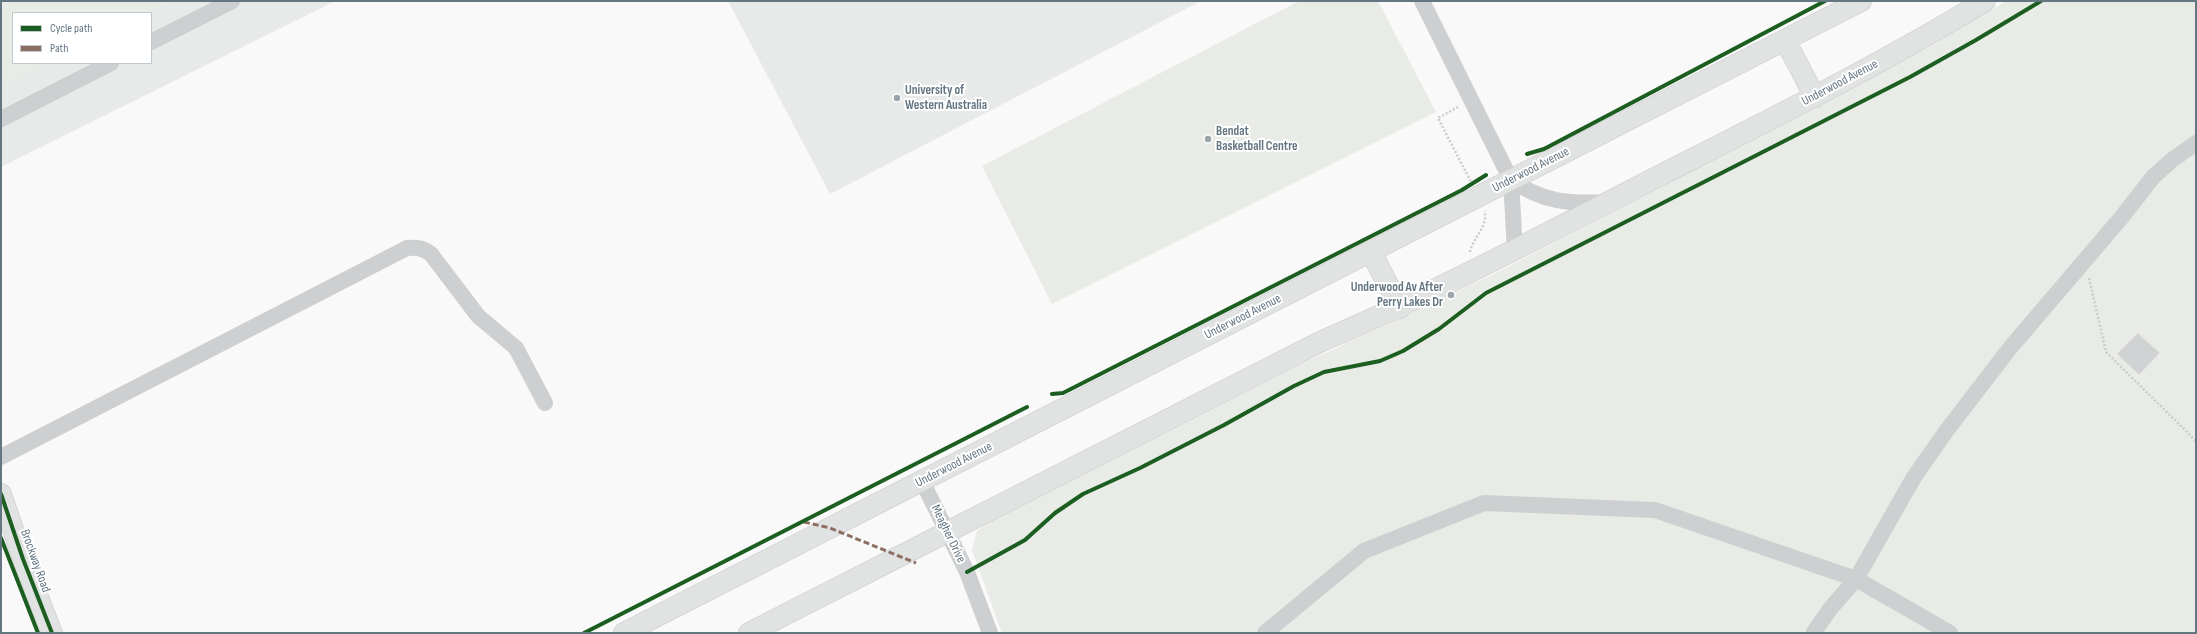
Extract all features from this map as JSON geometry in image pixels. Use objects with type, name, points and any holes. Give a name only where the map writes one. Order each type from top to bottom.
[{"type":"main road","name":"Underwood Avenue","points":[[624,633],[1861,1]]},
{"type":"main road","name":"Underwood Avenue","points":[[762,630],[948,532],[1322,341],[1400,308],[1515,251],[1815,97],[1947,24],[1985,1]]},
{"type":"main road","points":[[1785,40],[1815,97]]},
{"type":"main road","points":[[1371,252],[1400,308]]},
{"type":"main road","name":"Brockway Road","points":[[1,494],[23,559],[52,633]]},
{"type":"main road","name":"Brockway Road","points":[[1,538],[38,633]]},
{"type":"street","points":[[152,41],[232,1]]},
{"type":"street","points":[[1422,1],[1511,180],[1515,251]]},
{"type":"street","points":[[1,119],[109,64]]},
{"type":"street","points":[[1814,632],[1830,609],[1856,579],[1914,477],[1947,430],[2010,348],[2077,270],[2153,177],[2172,160],[2196,143]]},
{"type":"street","points":[[1511,180],[1522,187],[1550,200],[1575,203],[1610,201]]},
{"type":"street","points":[[1,457],[407,248],[415,247],[425,249],[431,254],[478,316],[516,348],[545,403]]},
{"type":"street","name":"Meagher Drive","points":[[922,481],[967,572],[990,633]]},
{"type":"street","points":[[1265,633],[1364,551],[1484,503],[1655,510],[1856,579],[1950,633]]},
{"type":"path","points":[[1466,186],[1476,180]]},
{"type":"path","points":[[1470,183],[1473,188]]},
{"type":"path","points":[[1472,257],[1470,253],[1471,245],[1486,220],[1484,210]]},
{"type":"path","points":[[2077,270],[2089,279],[2106,352],[2196,441]]},
{"type":"shaded area","points":[[1,1],[335,1],[1,167]]},
{"type":"shaded area","points":[[1,1],[173,1],[151,12],[12,12],[12,64],[47,64],[5,85],[1,76]]},
{"type":"shaded area","name":"University of Western Australia","points":[[728,1],[1201,1],[830,194]]},
{"type":"shaded area","name":"Bendat Basketball Centre","points":[[1299,1],[1378,1],[1436,112],[1052,304],[982,166]]},
{"type":"shaded area","points":[[2006,1],[2196,1],[2196,633],[1002,633],[972,550],[977,531],[988,523],[1285,372],[1494,274],[1926,49]]},
{"type":"building","points":[[2138,333],[2160,353],[2139,375],[2117,354]]},
{"type":"marked path","points":[[804,522],[830,528],[916,563]]},
{"type":"cycle path","points":[[1527,154],[1544,149],[1825,1]]},
{"type":"cycle path","points":[[967,572],[1025,540],[1055,513],[1083,494],[1140,468],[1224,425],[1294,386],[1324,372],[1380,361],[1403,351],[1439,329],[1486,293],[1910,77],[2041,1]]},
{"type":"cycle path","points":[[1052,394],[1063,393],[1462,190],[1486,175]]},
{"type":"cycle path","points":[[584,633],[1027,407]]},
{"type":"cycle path","points":[[1,494],[23,559],[52,633]]},
{"type":"cycle path","points":[[1,538],[38,633]]},
{"type":"place","name":"University of Western Australia","points":[[897,98]]},
{"type":"place","name":"Bendat Basketball Centre","points":[[1208,139]]},
{"type":"place","name":"Underwood Av After Perry Lakes Dr","points":[[1451,295]]}]
